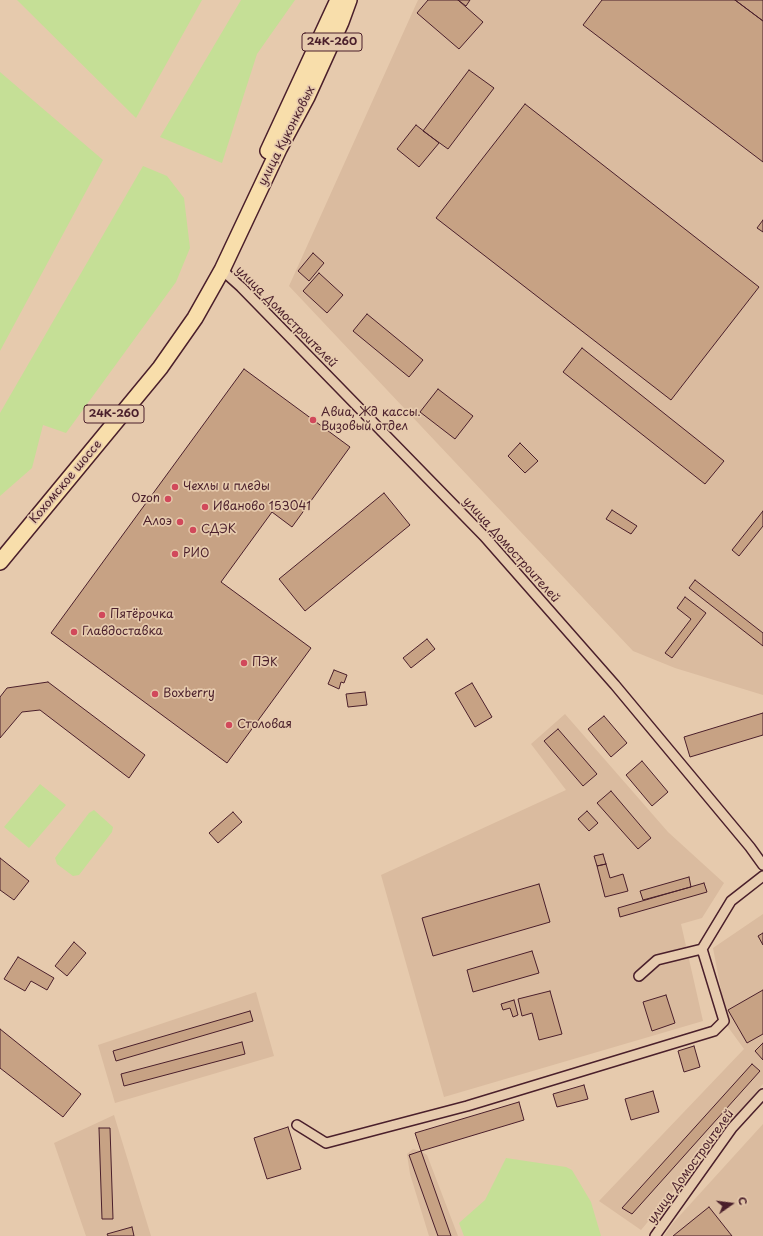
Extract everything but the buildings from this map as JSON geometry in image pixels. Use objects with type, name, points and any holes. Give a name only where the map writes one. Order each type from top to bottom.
[{"type":"main road","name":"улица Куконковых","points":[[218,268],[338,0]]},
{"type":"main road","name":"улица Куконковых","points":[[218,268],[307,97],[341,22],[349,0]]},
{"type":"main road","name":"Кохомское шоссе","points":[[0,552],[154,366],[172,342],[218,268]]},
{"type":"main road","name":"Кохомское шоссе","points":[[0,562],[160,368],[195,318],[218,268]]},
{"type":"street","name":"улица Домостроителей","points":[[218,268],[241,287],[259,305],[484,536],[615,685],[745,841],[763,865]]},
{"type":"street","points":[[639,976],[657,960],[702,949],[731,901],[763,876]]},
{"type":"street","points":[[297,1125],[326,1143],[467,1106],[714,1031],[724,1021],[702,949]]},
{"type":"street","name":"улица Домостроителей","points":[[655,1236],[732,1128],[763,1094]]},
{"type":"shaded area","points":[[418,0],[763,0],[763,695],[675,668],[633,651],[289,286]]},
{"type":"shaded area","points":[[565,714],[668,832],[724,883],[702,918],[681,924],[703,1021],[444,1097],[381,875],[566,790],[531,744]]},
{"type":"shaded area","points":[[763,914],[763,1084],[641,1230],[599,1201],[744,1049],[728,1027],[713,948]]},
{"type":"shaded area","points":[[256,992],[274,1056],[115,1103],[98,1045]]},
{"type":"shaded area","points":[[114,1115],[151,1236],[86,1236],[54,1143]]},
{"type":"shaded area","points":[[763,1124],[763,1236],[664,1236],[673,1223]]},
{"type":"shaded area","points":[[413,1149],[421,1151],[427,1155],[458,1236],[429,1236],[410,1174],[407,1154]]},
{"type":"green space","points":[[17,0],[202,0],[136,118]]},
{"type":"green space","points":[[241,0],[295,0],[257,54],[222,163],[160,137]]},
{"type":"green space","points":[[0,72],[103,160],[0,351]]},
{"type":"green space","points":[[143,166],[167,176],[184,198],[190,248],[176,282],[66,433],[43,425],[32,468],[0,496],[0,413]]},
{"type":"green space","points":[[40,784],[66,805],[29,848],[4,827]]},
{"type":"green space","points":[[94,810],[113,827],[112,832],[79,875],[73,876],[57,864],[55,858],[89,813]]},
{"type":"green space","points":[[506,1158],[566,1167],[572,1170],[591,1202],[601,1236],[464,1236],[459,1223],[485,1200]]},
{"type":"place","name":"Авиа, Жд кассы. Визовый отдел","points":[[313,420]]},
{"type":"place","name":"Чехлы и пледы","points":[[175,487]]},
{"type":"place","name":"Ozon","points":[[168,499]]},
{"type":"place","name":"Иваново 153041","points":[[205,507]]},
{"type":"place","name":"Алоэ","points":[[180,522]]},
{"type":"place","name":"СДЭК","points":[[193,530]]},
{"type":"place","name":"РИО","points":[[175,554]]},
{"type":"place","name":"Пятёрочка","points":[[102,615]]},
{"type":"place","name":"Главдоставка","points":[[74,632]]},
{"type":"place","name":"ПЭК","points":[[244,663]]},
{"type":"place","name":"Boxberry","points":[[155,694]]},
{"type":"place","name":"Столовая","points":[[229,725]]}]
